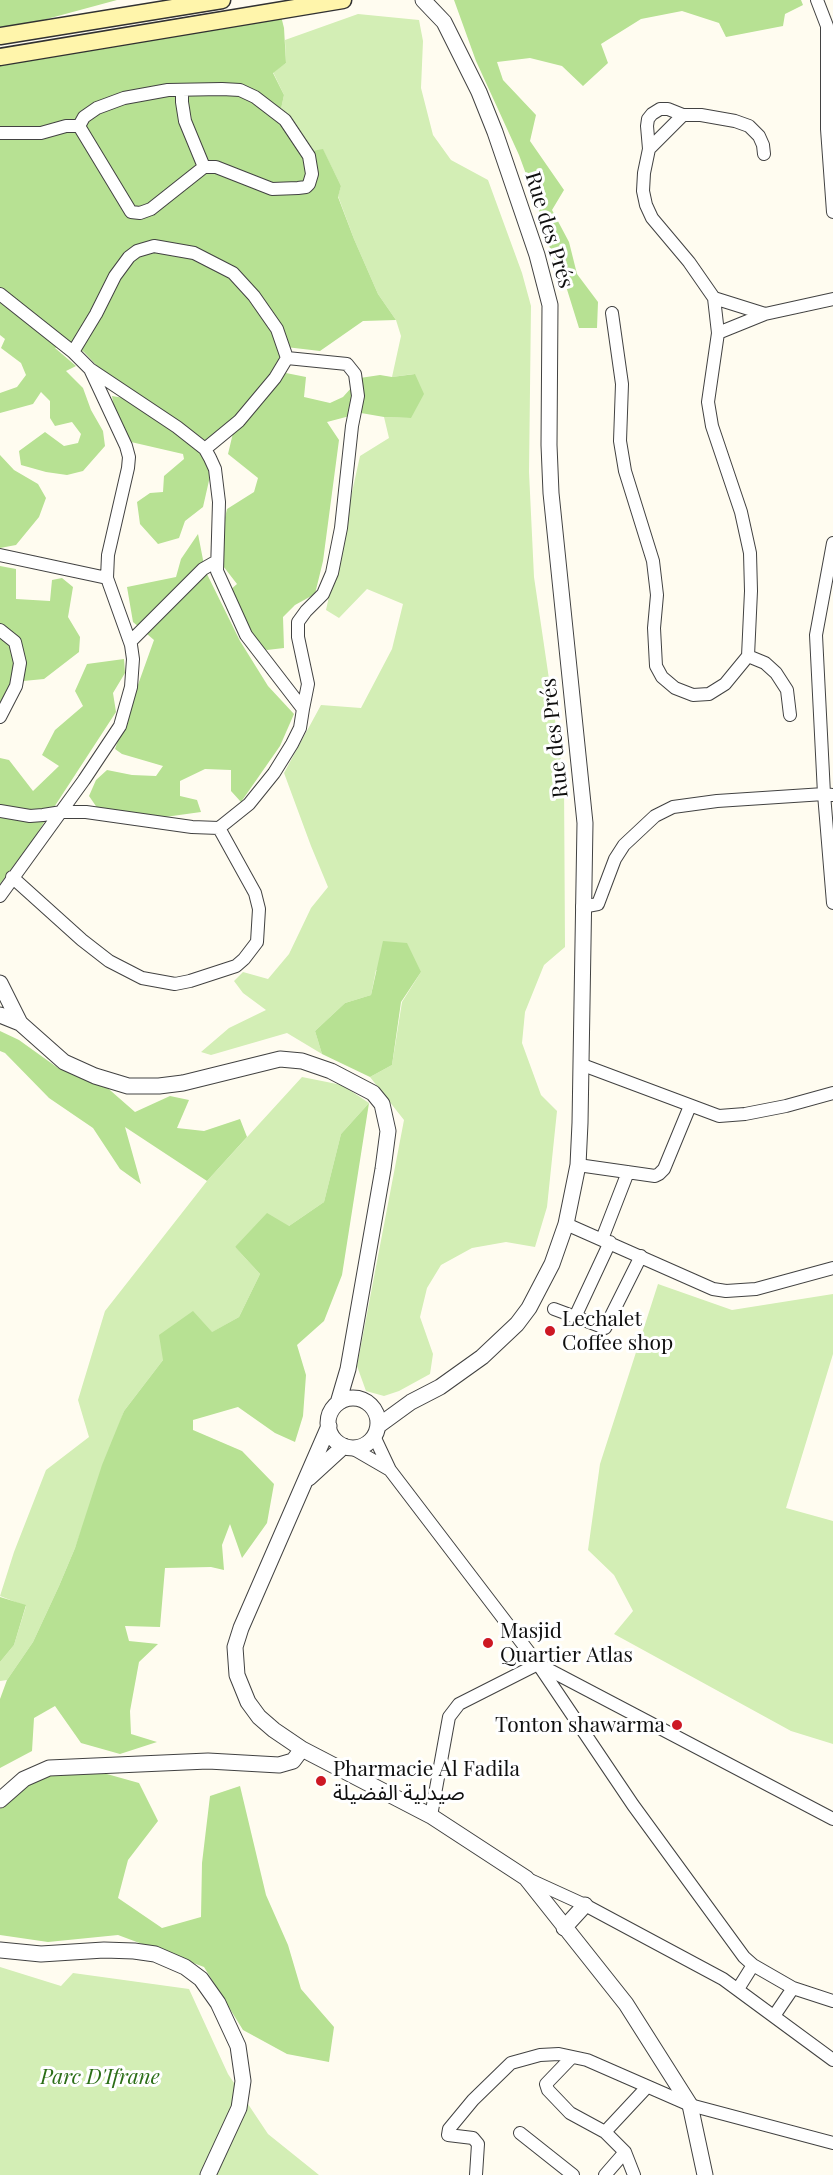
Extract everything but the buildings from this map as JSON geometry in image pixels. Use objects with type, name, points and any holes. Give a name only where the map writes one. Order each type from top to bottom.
[{"type":"main road","points":[[0,36],[169,4],[222,0]]},
{"type":"main road","points":[[0,57],[343,0]]},
{"type":"street","name":"Rue des Prés","points":[[423,0],[444,22]]},
{"type":"street","name":"Rue des Prés","points":[[376,1431],[411,1402],[440,1387],[482,1357],[517,1324],[529,1308],[552,1264],[566,1224],[578,1165],[585,823],[551,493],[550,305],[537,255],[495,132],[479,92],[444,22],[438,0]]},
{"type":"street","points":[[817,0],[827,26],[827,129],[833,212]]},
{"type":"street","points":[[827,26],[833,11]]},
{"type":"street","points":[[182,90],[185,121],[204,167]]},
{"type":"street","points":[[240,90],[272,108],[285,120],[309,156],[312,174],[306,187],[272,189],[216,167],[204,167],[151,209],[140,213],[131,212],[79,126],[90,112],[111,102],[158,92],[240,90]]},
{"type":"street","points":[[612,313],[622,384],[620,441],[625,471],[653,561],[657,595],[654,628],[656,666],[662,677],[675,688],[693,695],[702,695],[716,691],[725,684],[748,656],[750,553],[741,512],[712,426],[708,402],[717,333],[714,298],[689,262],[662,232],[645,206],[643,191],[649,148],[646,126],[652,114],[660,109],[668,109],[683,115],[701,115],[735,121],[749,126],[759,136],[764,154]]},
{"type":"street","points":[[649,148],[683,115]]},
{"type":"street","points":[[0,133],[41,133],[66,126],[79,126]]},
{"type":"street","points":[[73,352],[123,264],[137,251],[154,246],[194,253],[233,273],[254,296],[277,329],[287,358],[275,378],[245,414],[225,434],[205,449]]},
{"type":"street","points":[[0,294],[73,352],[90,369],[205,449],[215,469],[219,502],[217,571],[246,635],[303,709]]},
{"type":"street","points":[[714,298],[765,314]]},
{"type":"street","points":[[717,333],[765,314],[833,299]]},
{"type":"street","points":[[0,811],[30,816],[86,812],[192,827],[219,828],[249,804],[274,772],[300,728],[308,684],[298,637],[298,622],[323,594],[332,573],[341,528],[352,426],[358,396],[355,374],[346,364],[287,358]]},
{"type":"street","points":[[0,896],[62,812],[120,726],[132,687],[133,659],[130,642],[107,578],[108,555],[122,499],[129,457],[121,433],[90,369]]},
{"type":"street","points":[[833,543],[816,634],[829,794],[833,903]]},
{"type":"street","points":[[0,555],[107,578]]},
{"type":"street","points":[[130,642],[203,569],[218,561]]},
{"type":"street","points":[[0,630],[15,642],[20,663],[15,686],[0,717]]},
{"type":"street","points":[[748,656],[765,663],[776,673],[787,690],[790,715]]},
{"type":"street","points":[[582,907],[598,904],[615,859],[624,845],[655,816],[673,807],[703,802],[829,794]]},
{"type":"street","points":[[12,877],[108,961],[142,978],[175,984],[190,981],[236,966],[257,942],[259,909],[255,893],[219,828]]},
{"type":"street","points":[[0,983],[20,1023]]},
{"type":"street","points":[[0,1015],[20,1023],[64,1062],[95,1076],[128,1086],[183,1083],[280,1059],[302,1061],[331,1071],[373,1093],[382,1104],[388,1131],[348,1369],[338,1403]]},
{"type":"street","points":[[580,1064],[711,1114],[729,1116],[786,1106],[833,1093]]},
{"type":"street","points":[[578,1165],[655,1176],[659,1174],[664,1168],[690,1106]]},
{"type":"street","points":[[575,1317],[606,1241],[628,1172]]},
{"type":"street","points":[[566,1224],[713,1289],[726,1291],[756,1289],[833,1268]]},
{"type":"street","points":[[554,1309],[602,1328],[607,1326],[641,1256]]},
{"type":"street","points":[[305,1482],[348,1447],[369,1443],[376,1431],[378,1416],[367,1403],[348,1369]]},
{"type":"street","points":[[367,1403],[345,1399],[332,1410],[328,1426],[305,1482],[240,1628],[235,1647],[237,1675],[248,1702],[259,1717],[302,1749],[431,1816],[526,1878],[585,1905],[723,1979],[833,2060]]},
{"type":"street","name":"Rue des Prés","points":[[367,1403],[411,1402]]},
{"type":"street","points":[[328,1426],[331,1434],[348,1447],[390,1470]]},
{"type":"street","points":[[376,1431],[390,1470],[538,1664],[633,1805],[740,1951],[753,1965],[792,1988],[833,2001]]},
{"type":"street","points":[[431,1816],[449,1717],[459,1704],[538,1664]]},
{"type":"street","points":[[538,1664],[833,1819]]},
{"type":"street","points":[[0,1800],[24,1779],[49,1768],[208,1761],[279,1765],[293,1761],[302,1749]]},
{"type":"street","points":[[526,1878],[626,2004],[690,2105],[705,2175]]},
{"type":"street","points":[[564,1928],[585,1905]]},
{"type":"street","points":[[0,1950],[42,1954],[104,1950],[155,1954],[185,1967],[201,1979],[218,2003],[238,2046],[243,2081],[239,2108],[208,2175]]},
{"type":"street","points":[[738,1989],[753,1965]]},
{"type":"street","points":[[774,2016],[792,1988]]},
{"type":"street","points":[[476,2175],[478,2144],[472,2139],[451,2136],[447,2133],[449,2129],[473,2100],[511,2063],[540,2055],[559,2054],[587,2060],[690,2105],[833,2143]]},
{"type":"street","points":[[572,2057],[546,2087],[570,2113],[604,2132],[625,2152],[634,2175]]},
{"type":"street","points":[[604,2132],[647,2087]]},
{"type":"street","points":[[520,2133],[559,2171],[573,2175]]},
{"type":"street","points":[[605,2175],[625,2152]]},
{"type":"green space","points":[[0,0],[117,0],[32,23],[0,27]]},
{"type":"green space","points":[[454,0],[801,0],[803,5],[785,14],[783,26],[726,37],[719,23],[682,11],[641,19],[601,44],[608,63],[583,86],[562,66],[530,58],[497,62],[503,80],[536,115],[530,141],[564,190],[552,210],[569,242],[577,274],[598,302],[597,328],[579,328],[519,155],[476,61]]},
{"type":"green space","points":[[358,14],[419,20],[423,41],[421,88],[433,135],[451,160],[488,180],[522,273],[531,306],[529,472],[534,577],[564,781],[565,947],[544,965],[525,1012],[522,1043],[541,1095],[557,1111],[547,1207],[535,1247],[506,1242],[472,1248],[441,1265],[427,1288],[420,1317],[433,1354],[430,1374],[399,1391],[384,1396],[366,1391],[357,1366],[404,1120],[370,1077],[392,1065],[402,1002],[421,972],[376,970],[371,995],[345,1003],[315,1031],[322,1054],[287,1033],[211,1055],[201,1052],[229,1028],[266,1010],[243,993],[234,981],[243,972],[268,979],[289,954],[311,908],[328,887],[284,773],[321,705],[361,708],[392,649],[403,604],[367,589],[339,618],[326,610],[360,456],[389,438],[384,417],[410,418],[414,374],[392,377],[401,336],[396,320],[378,294],[354,239],[338,196],[341,186],[323,150],[312,151],[281,109],[284,95],[273,72],[286,63],[285,40]]},
{"type":"green space","points":[[281,16],[286,63],[273,73],[284,95],[281,109],[312,151],[323,149],[341,186],[338,197],[354,239],[378,294],[396,320],[363,321],[320,351],[286,347],[281,372],[306,377],[304,397],[330,403],[343,397],[360,378],[380,375],[392,377],[415,374],[424,394],[411,418],[361,413],[327,422],[339,440],[323,561],[315,594],[295,605],[283,617],[284,648],[267,650],[251,641],[229,591],[237,584],[220,562],[227,509],[254,492],[258,478],[228,454],[233,433],[212,447],[213,463],[203,507],[185,521],[179,538],[158,544],[140,524],[137,502],[150,493],[163,492],[164,476],[184,459],[183,454],[131,442],[114,408],[112,396],[124,398],[127,386],[98,367],[84,352],[69,342],[55,348],[76,366],[66,371],[83,388],[91,410],[103,431],[105,446],[83,471],[67,475],[21,465],[19,451],[45,432],[64,446],[78,443],[81,434],[72,422],[55,426],[50,418],[50,401],[41,392],[33,404],[0,413],[0,393],[17,387],[26,375],[21,363],[1,348],[5,339],[0,335],[0,66]]},
{"type":"green space","points":[[0,455],[14,470],[38,484],[46,498],[39,517],[16,545],[0,548]]},
{"type":"green space","points":[[198,534],[205,570],[240,641],[268,686],[294,714],[280,746],[241,802],[231,791],[231,770],[205,769],[180,781],[180,796],[197,800],[201,812],[165,817],[100,812],[89,796],[96,780],[107,770],[132,775],[156,776],[163,766],[122,754],[115,749],[154,640],[133,622],[127,587],[176,577],[181,559]]},
{"type":"green space","points":[[0,566],[16,569],[16,599],[50,601],[52,580],[62,578],[73,587],[68,617],[80,637],[79,652],[44,679],[13,682],[0,715]]},
{"type":"green space","points":[[124,659],[125,673],[113,693],[116,712],[34,838],[0,884],[0,758],[9,760],[33,791],[59,766],[42,755],[55,730],[83,706],[75,691],[87,664]]},
{"type":"green space","points":[[383,941],[407,943],[421,972],[401,1002],[392,1065],[370,1077],[322,1054],[315,1031],[345,1003],[371,995]]},
{"type":"green space","points":[[0,1031],[19,1040],[58,1068],[103,1084],[135,1112],[170,1096],[189,1100],[177,1128],[204,1131],[240,1119],[247,1137],[207,1181],[125,1127],[141,1184],[120,1169],[93,1128],[49,1098],[5,1053],[0,1051]]},
{"type":"green space","points":[[302,1077],[342,1085],[369,1103],[341,1134],[324,1202],[289,1226],[235,1247],[260,1274],[239,1317],[163,1360],[124,1411],[59,1586],[33,1642],[7,1680],[0,1681],[0,1662],[14,1645],[26,1606],[0,1596],[14,1552],[46,1470],[89,1437],[78,1400],[105,1311],[207,1181]]},
{"type":"green space","points":[[369,1103],[342,1275],[324,1321],[297,1345],[306,1375],[303,1416],[295,1442],[275,1433],[238,1407],[193,1420],[193,1430],[242,1451],[274,1484],[267,1523],[242,1558],[230,1524],[222,1545],[224,1570],[211,1567],[165,1568],[160,1627],[125,1626],[129,1641],[158,1644],[139,1662],[130,1711],[131,1734],[157,1742],[120,1754],[81,1743],[55,1706],[34,1718],[32,1751],[0,1768],[0,1699],[7,1680],[33,1642],[59,1586],[75,1548],[102,1465],[124,1411],[163,1360],[159,1335],[193,1311],[212,1332],[239,1317],[260,1274],[235,1247],[267,1213],[289,1226],[324,1202],[341,1134]]},
{"type":"green space","points":[[658,1284],[732,1310],[833,1294],[833,1354],[786,1508],[833,1521],[833,1744],[791,1731],[614,1634],[633,1611],[614,1575],[588,1550],[600,1464]]},
{"type":"green space","points":[[0,1597],[26,1605],[14,1645],[0,1662]]},
{"type":"green space","points":[[56,1769],[89,1769],[139,1783],[158,1821],[128,1860],[118,1898],[162,1928],[201,1917],[202,1863],[210,1796],[240,1786],[266,1895],[288,1945],[301,1989],[334,2027],[329,2062],[287,2054],[243,2030],[204,1967],[118,1935],[48,1942],[0,1935],[0,1809],[26,1782]]},
{"type":"green space","name":"Parc D'Ifrane","points":[[0,1967],[61,1986],[73,1973],[189,1989],[228,2074],[268,2134],[319,2175],[0,2175]]},
{"type":"place","name":"Lechalet Coffee shop","points":[[550,1331]]},
{"type":"place","name":"Masjid Quartier Atlas","points":[[488,1643]]},
{"type":"place","name":"Tonton shawarma","points":[[677,1725]]},
{"type":"place","name":"Pharmacie Al Fadila صيدلية الفضيلة","points":[[321,1781]]}]
